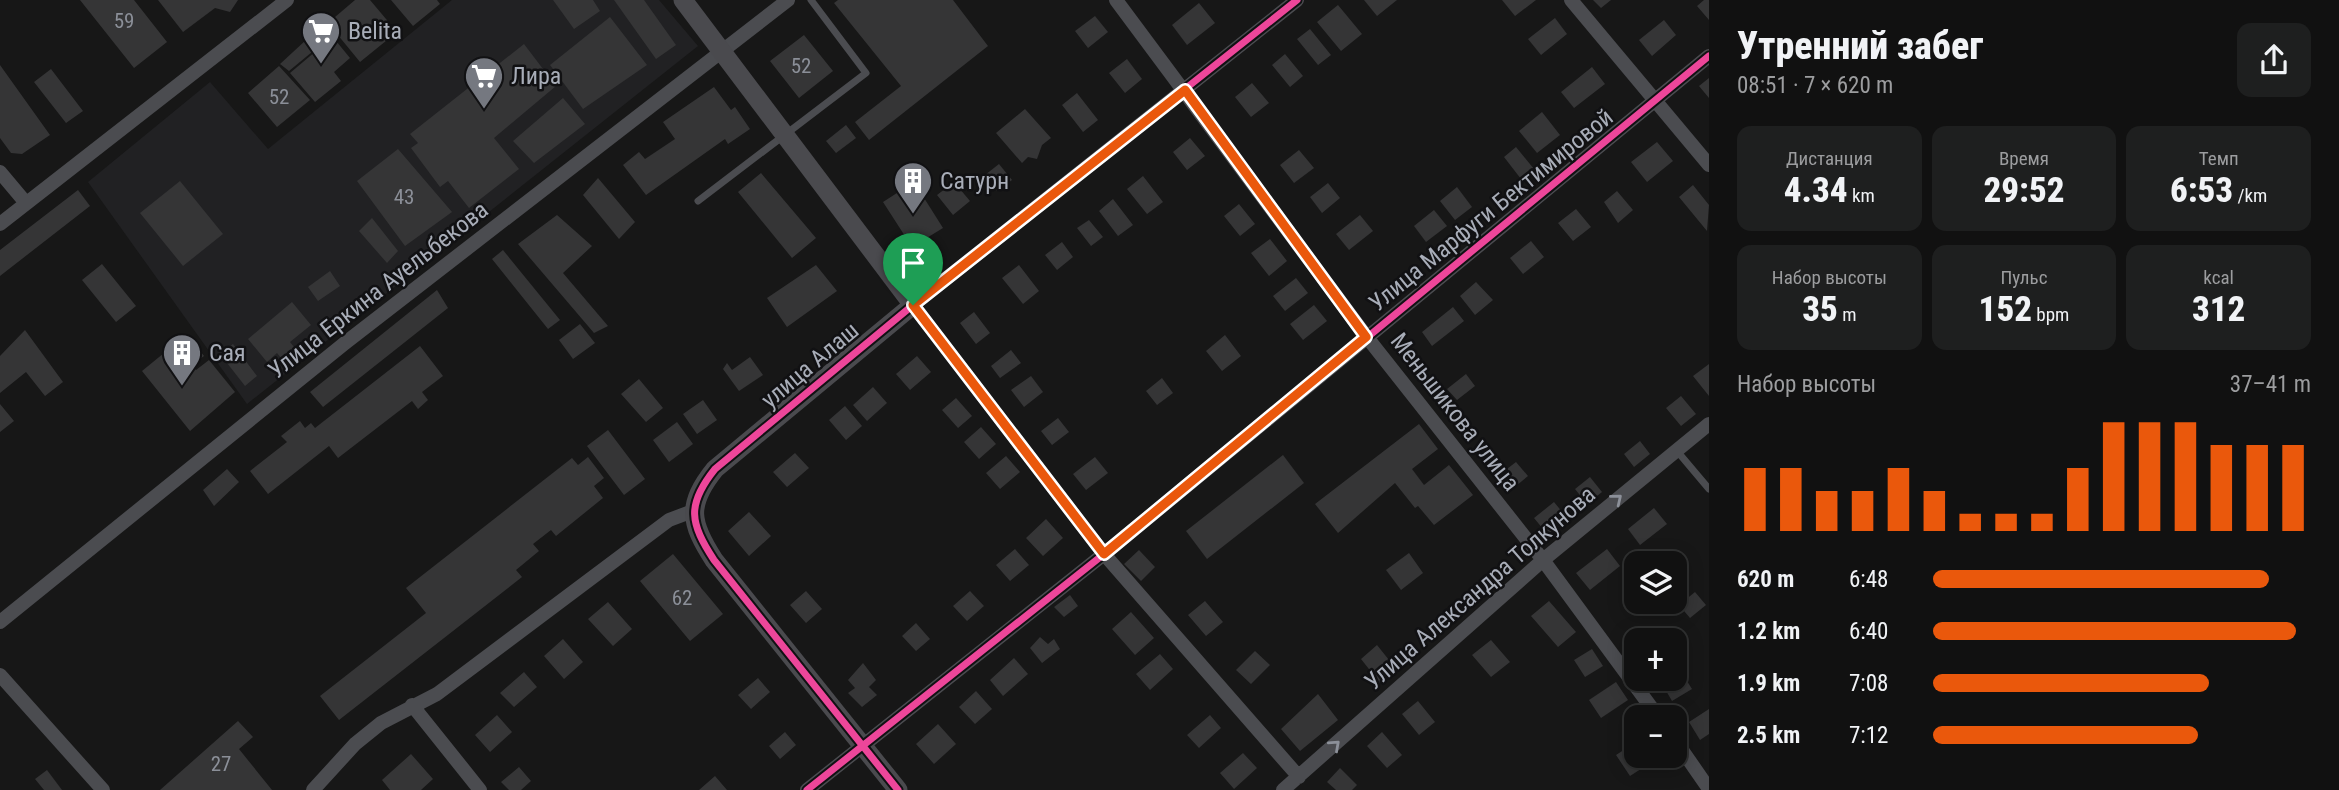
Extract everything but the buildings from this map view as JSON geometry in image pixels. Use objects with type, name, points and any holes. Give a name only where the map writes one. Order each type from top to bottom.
[{"type":"street","points":[[684,0],[1104,554],[1299,777]]},
{"type":"street","name":"Улица Еркина Ауельбекова","points":[[0,622],[345,342],[788,0]]},
{"type":"street","name":"Меньшикова улица","points":[[1116,0],[1366,337],[1543,560],[1649,705]]},
{"type":"street","name":"улица Алаш","points":[[693,511],[700,490],[715,469],[913,305],[1297,0]]},
{"type":"street","points":[[1571,0],[1709,165]]},
{"type":"street","points":[[0,223],[278,3]]},
{"type":"street","name":"Улица Марфуги Бектимировой","points":[[807,790],[1104,554],[1709,56]]},
{"type":"street","points":[[0,172],[26,203]]},
{"type":"street","name":"Улица Александра Толкунова","points":[[1283,790],[1543,560],[1709,424]]},
{"type":"street","points":[[313,790],[355,744],[381,723],[437,694],[669,520],[693,511],[702,541],[713,560],[898,790]]},
{"type":"street","points":[[0,674],[103,790]]},
{"type":"street","points":[[428,725],[429,712],[437,694]]},
{"type":"street","points":[[412,705],[480,790]]},
{"type":"street","points":[[1687,757],[1709,789]]},
{"type":"lane","points":[[698,201],[866,73],[811,0]]},
{"type":"lane","points":[[1676,451],[1709,489]]},
{"type":"shaded area","points":[[452,0],[659,0],[698,46],[247,404],[88,182],[210,82],[268,149]]},
{"type":"cycle path","points":[[898,790],[714,560],[696,524],[699,493],[715,469],[913,305],[1297,0]]},
{"type":"cycle path","points":[[807,790],[1104,554],[1709,56]]},
{"type":"place","name":"Belita","points":[[321,65]]},
{"type":"place","name":"Лира","points":[[484,110]]},
{"type":"place","name":"Сатурн","points":[[913,215]]},
{"type":"place","name":"Сая","points":[[182,387]]},
{"type":"route","points":[[1185,90],[1366,337],[1104,554],[913,305],[1185,90]]}]
